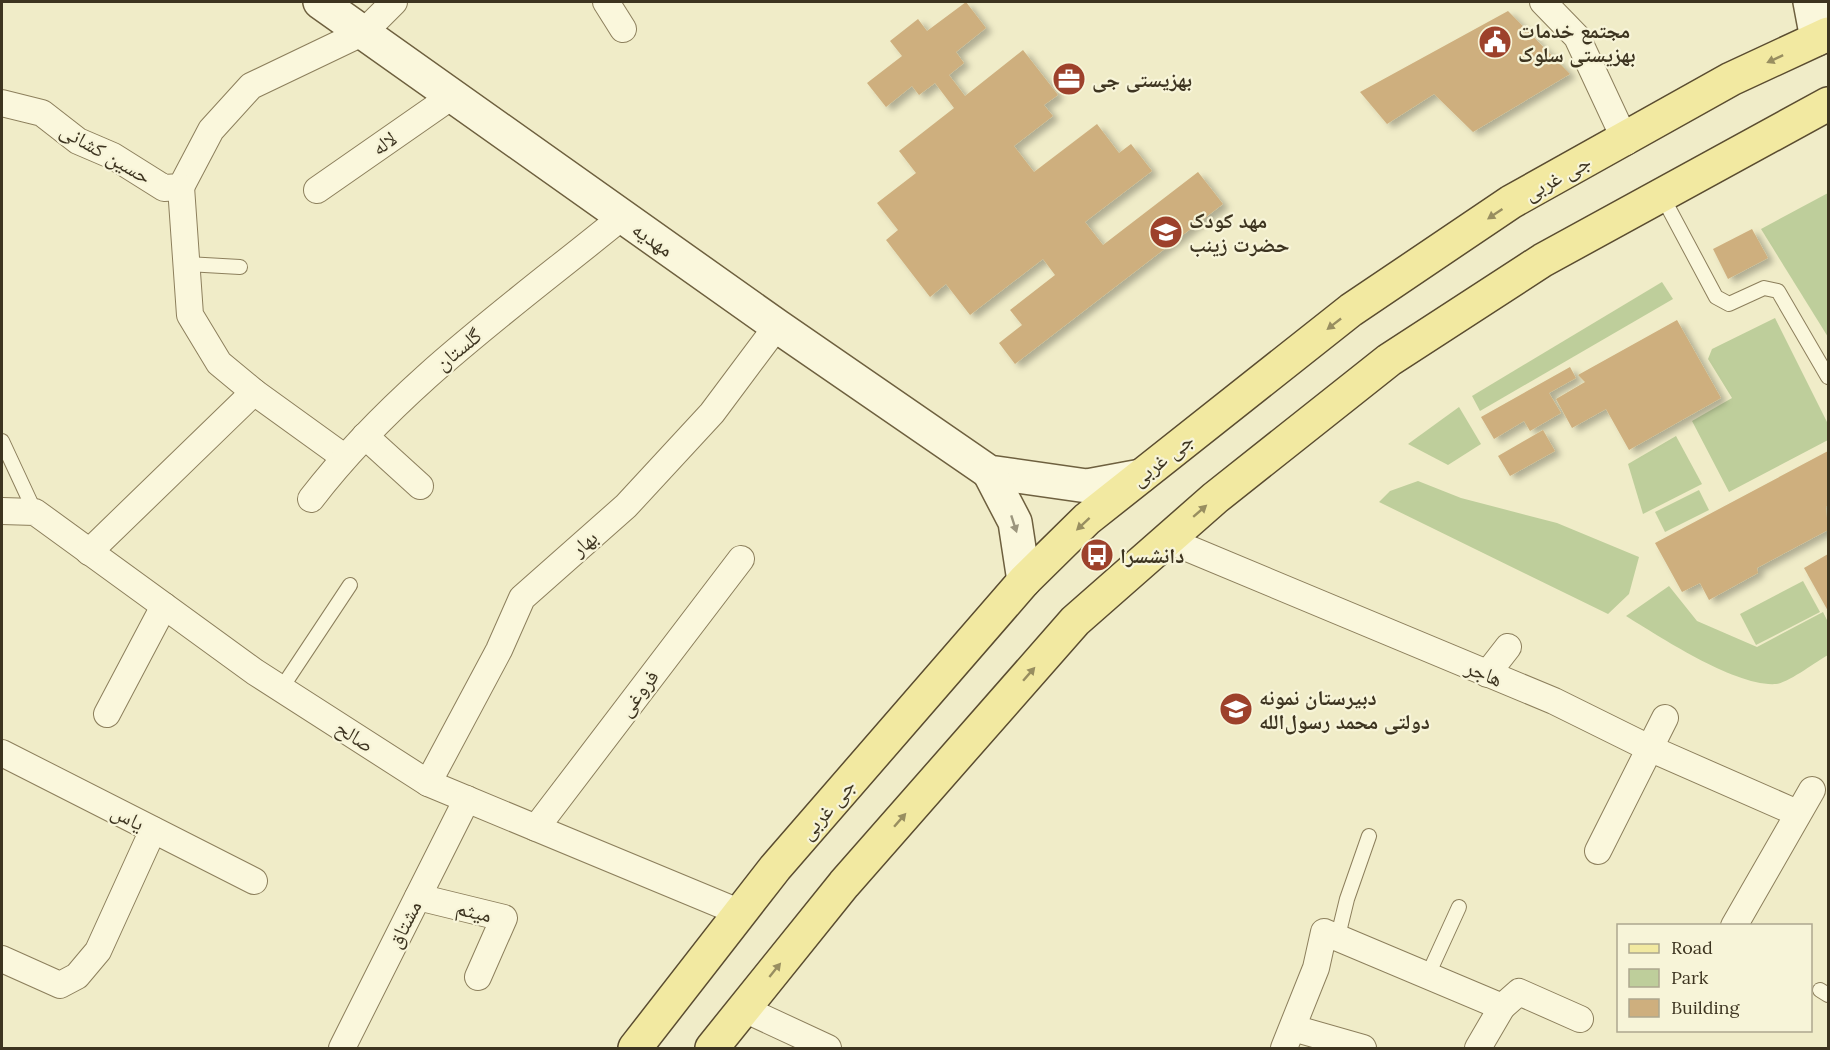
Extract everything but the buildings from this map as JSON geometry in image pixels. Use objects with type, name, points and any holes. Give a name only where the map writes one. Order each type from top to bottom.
[{"type":"main road","name":"جی غربی","points":[[635,1048],[775,868],[1024,581],[1087,519],[1352,310],[1511,202],[1731,79],[1823,37]]},
{"type":"main road","points":[[712,1048],[844,884],[1075,621],[1215,498],[1389,360],[1543,260],[1828,104]]},
{"type":"street","name":"مهدیه","points":[[320,2],[777,326],[989,472]]},
{"type":"street","points":[[344,457],[254,392],[219,363],[190,315],[181,187],[211,130],[251,86],[364,32],[394,2]]},
{"type":"street","points":[[606,2],[623,28]]},
{"type":"street","points":[[1543,2],[1576,37],[1625,140]]},
{"type":"street","points":[[1810,2],[1823,37]]},
{"type":"street","name":"لاله","points":[[317,190],[452,96]]},
{"type":"street","name":"حسین کشانی","points":[[2,103],[42,113],[78,141],[113,156],[164,188],[181,187]]},
{"type":"street","name":"گلستان","points":[[311,499],[344,457],[430,372],[622,217]]},
{"type":"street","name":"بهار","points":[[428,783],[499,650],[522,598],[626,506],[712,413],[777,326]]},
{"type":"street","points":[[89,552],[254,392]]},
{"type":"street","points":[[365,436],[420,486]]},
{"type":"street","points":[[989,472],[1087,486],[1141,476]]},
{"type":"street","points":[[989,472],[1016,522],[1024,581]]},
{"type":"street","points":[[2,512],[34,512]]},
{"type":"street","name":"صالح","points":[[34,512],[281,689],[428,783],[741,913]]},
{"type":"street","name":"هاجر","points":[[1168,540],[1554,701],[1649,748],[1797,813]]},
{"type":"street","name":"فروغی","points":[[536,828],[741,559]]},
{"type":"street","points":[[107,714],[164,606]]},
{"type":"street","points":[[1487,674],[1508,647]]},
{"type":"street","points":[[1598,851],[1665,718]]},
{"type":"street","name":"یاس","points":[[2,753],[254,880]]},
{"type":"street","points":[[1735,924],[1812,790]]},
{"type":"street","name":"مشتاق","points":[[342,1048],[467,799]]},
{"type":"street","points":[[2,959],[60,985],[77,976],[98,951],[153,830]]},
{"type":"street","name":"میثم","points":[[418,897],[504,918],[478,977]]},
{"type":"street","points":[[1363,1048],[1289,1038],[1316,968],[1324,932],[1502,1007]]},
{"type":"street","points":[[1478,1048],[1502,1007],[1519,992],[1580,1019]]},
{"type":"street","points":[[744,1009],[828,1048]]},
{"type":"lane","points":[[1661,194],[1716,297],[1730,304],[1764,288],[1778,291],[1828,377]]},
{"type":"lane","points":[[186,264],[240,267]]},
{"type":"lane","points":[[2,441],[34,512]]},
{"type":"lane","points":[[281,689],[350,585]]},
{"type":"lane","points":[[1338,936],[1347,899],[1369,836]]},
{"type":"lane","points":[[1427,976],[1459,908]]},
{"type":"green space","points":[[1828,193],[1828,337],[1761,229]]},
{"type":"green space","points":[[1662,282],[1673,299],[1480,411],[1472,396]]},
{"type":"green space","points":[[1775,318],[1828,424],[1828,440],[1729,492],[1692,421],[1732,398],[1708,359],[1712,349]]},
{"type":"green space","points":[[1459,407],[1481,444],[1448,465],[1408,444]]},
{"type":"green space","points":[[1676,436],[1702,484],[1643,514],[1628,464]]},
{"type":"green space","points":[[1418,481],[1461,498],[1557,523],[1639,557],[1629,594],[1608,614],[1379,502],[1390,491]]},
{"type":"green space","points":[[1699,490],[1709,510],[1665,532],[1655,512]]},
{"type":"green space","points":[[1803,581],[1820,612],[1756,645],[1740,614]]},
{"type":"green space","points":[[1669,586],[1697,621],[1757,647],[1823,612],[1828,622],[1828,655],[1781,683],[1759,683],[1740,678],[1678,648],[1626,616]]},
{"type":"place","name":"مجتمع خدمات بهزیستی سلوک","points":[[1495,42]]},
{"type":"place","name":"بهزیستی جی","points":[[1069,79]]},
{"type":"place","name":"مهد کودک حضرت زینب","points":[[1166,232]]},
{"type":"place","name":"دانشسرا","points":[[1097,555]]},
{"type":"place","name":"دبیرستان نمونه دولتی محمد رسول‌الله","points":[[1236,709]]}]
